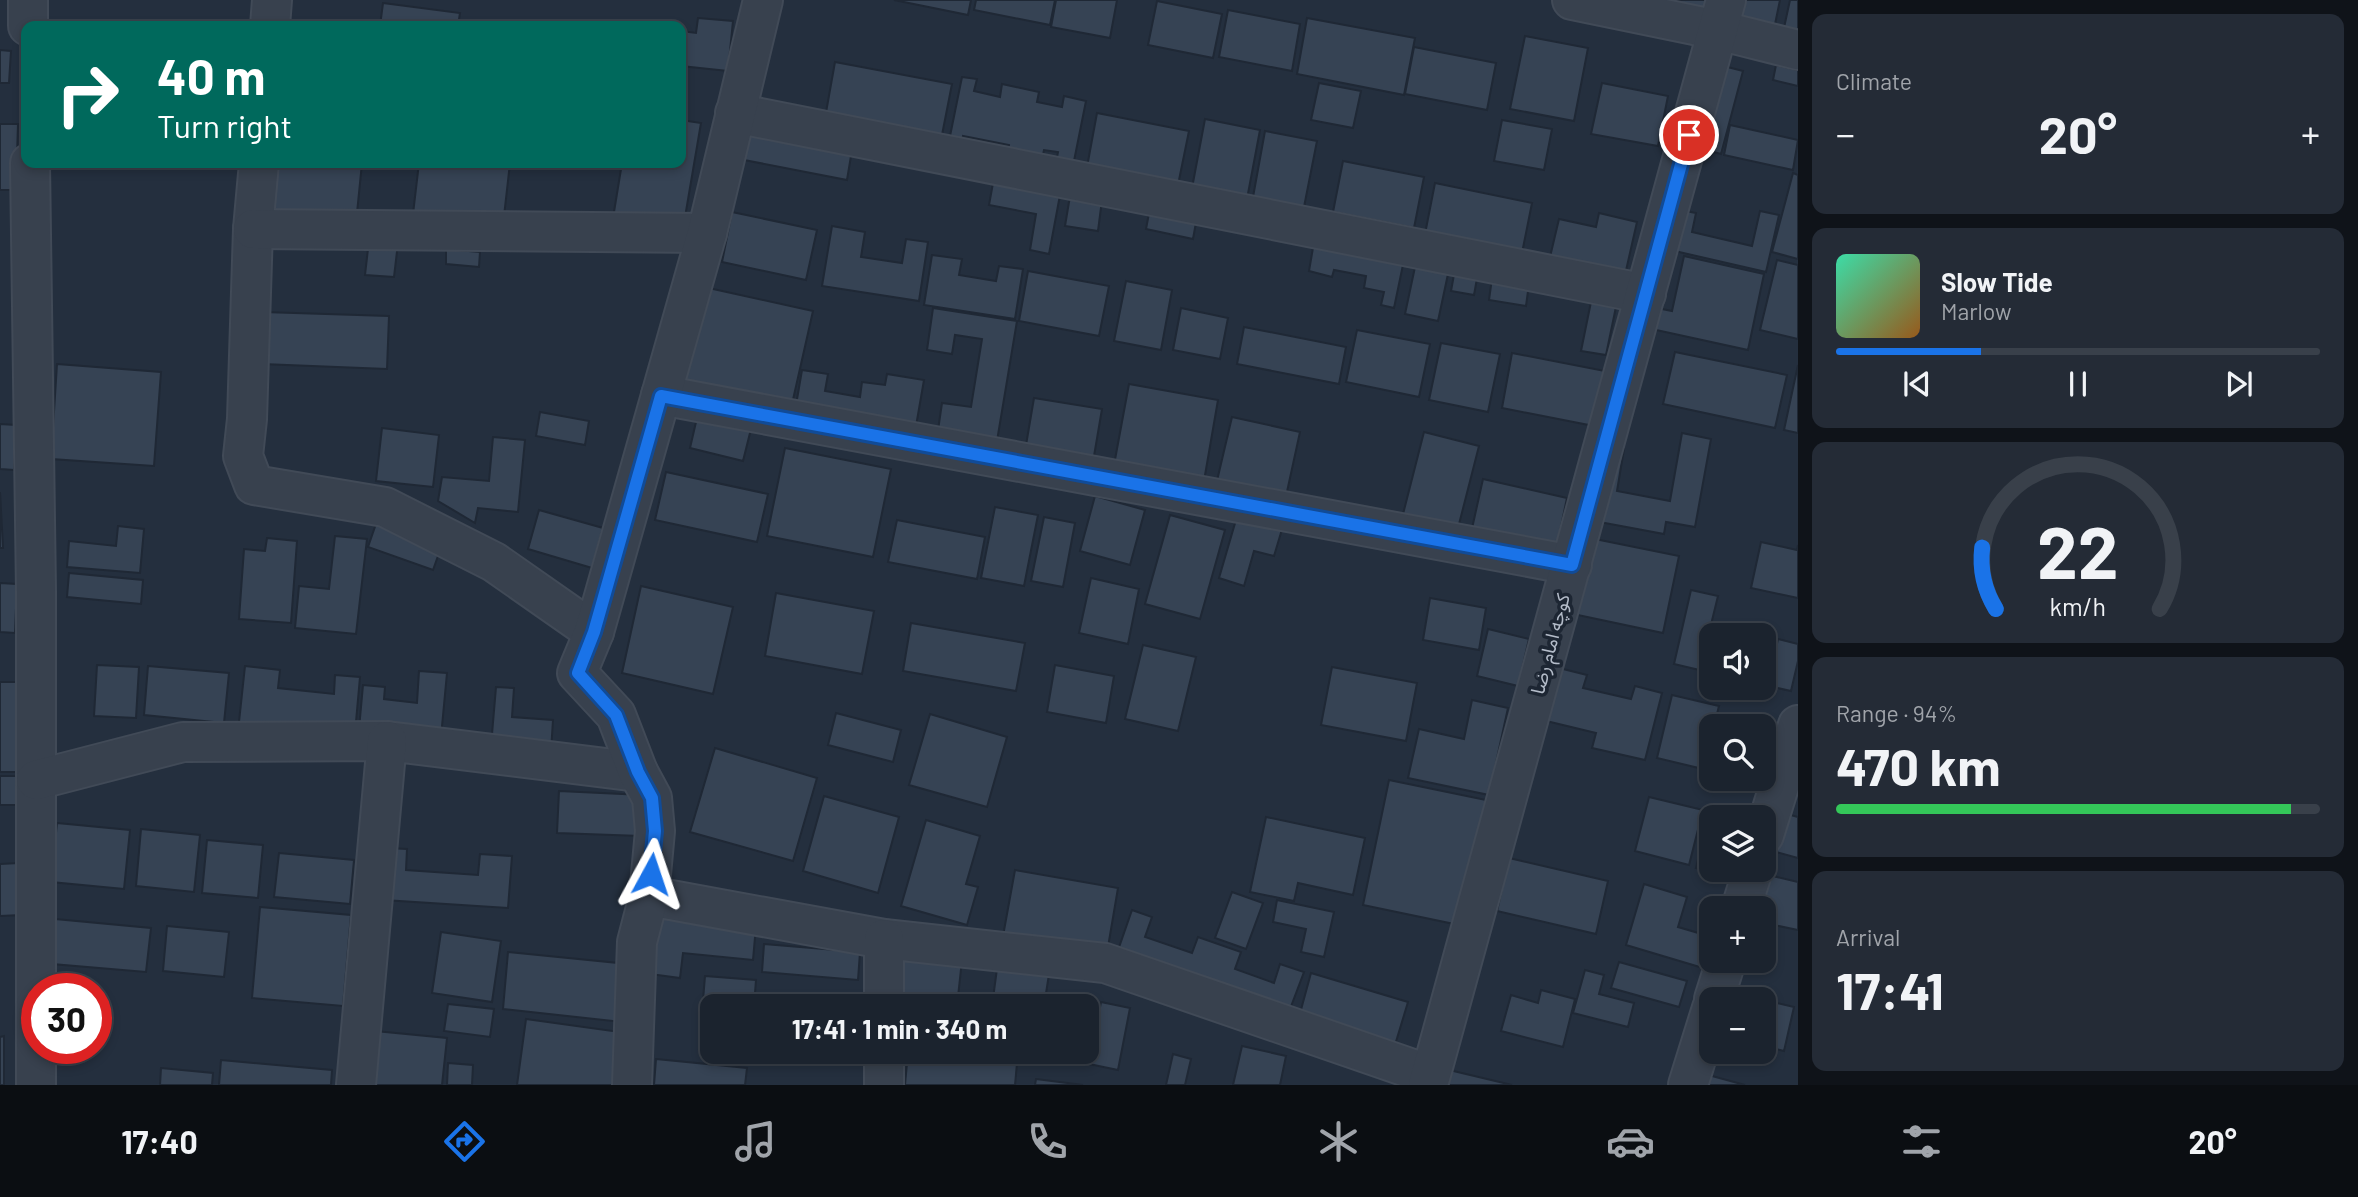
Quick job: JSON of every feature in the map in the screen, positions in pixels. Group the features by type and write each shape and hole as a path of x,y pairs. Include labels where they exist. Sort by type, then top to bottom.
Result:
{"street":[{"path":"28,0 28,21"},
{"path":"270,21 272,0"},
{"path":"632,1085 638,942 649,896 655,831 652,798 638,772 616,715 578,673 594,632 707,233 762,0"},
{"path":"1572,0 1722,15 1798,50"},
{"name":"کوچه امام رضا","path":"1429,1080 1722,15"},
{"path":"735,113 1646,294"},
{"path":"30,168 36,592 36,1085"},
{"path":"259,168 253,229 247,419 243,456 254,485 385,507 495,562 594,632"},
{"path":"253,229 707,233"},
{"path":"661,396 1572,565"},
{"path":"1773,805 1798,725"},
{"path":"36,780 183,741 387,741 638,772"},
{"path":"356,1085 387,741"},
{"path":"649,896 884,939 1105,963 1429,1080"},
{"path":"884,939 884,994"},
{"path":"1688,1085 1699,1050"},
{"path":"884,1064 884,1085"}],"building":[{"path":"894,0 971,0 968,15"},
{"path":"976,0 1055,0 1050,25 974,10"},
{"path":"1056,0 1117,0 1110,38 1051,27"},
{"path":"1672,0 1719,0 1712,26 1668,15"},
{"path":"1735,0 1780,0 1773,34 1730,24"},
{"path":"1790,0 1798,0 1798,41 1782,37"},
{"path":"1157,1 1222,14 1213,58 1148,45"},
{"path":"383,3 460,13 459,21 381,21"},
{"path":"1228,10 1300,24 1292,71 1219,57"},
{"path":"698,18 733,21 728,71 686,67 686,32 696,33"},
{"path":"1307,18 1415,38 1404,95 1297,74"},
{"path":"1525,36 1588,48 1574,121 1510,109"},
{"path":"1414,47 1496,63 1487,110 1405,94"},
{"path":"0,50 11,51 9,83 0,83"},
{"path":"835,62 952,84 941,140 825,118"},
{"path":"1716,64 1743,71 1721,154 1694,147"},
{"path":"1776,65 1798,70 1798,86 1773,80"},
{"path":"962,77 977,79 974,91 1000,97 1002,84 1039,92 1037,102 1062,107 1064,96 1086,101 1073,166 1056,162 1058,152 1044,150 1042,159 1008,153 1009,145 963,136 962,144 949,141"},
{"path":"1319,83 1361,91 1353,128 1311,120"},
{"path":"1602,83 1668,96 1658,146 1591,134"},
{"path":"1097,113 1189,131 1178,185 1087,167"},
{"path":"1205,119 1260,130 1247,199 1192,188"},
{"path":"1502,120 1552,129 1544,170 1494,161"},
{"path":"686,121 701,123 683,229 613,218 621,168 686,168"},
{"path":"0,124 18,124 16,190 0,190"},
{"path":"1730,125 1798,140 1793,170 1724,155"},
{"path":"744,130 852,150 847,180 739,159"},
{"path":"1265,131 1317,141 1304,207 1253,197"},
{"path":"1343,161 1424,177 1414,228 1333,212"},
{"path":"275,168 362,168 356,223 270,215"},
{"path":"418,168 509,168 503,225 413,214"},
{"path":"1793,173 1798,175 1798,259 1772,252"},
{"path":"993,183 1060,195 1049,254 1030,250 1036,214 989,205"},
{"path":"1435,183 1532,203 1522,253 1425,234"},
{"path":"1070,196 1102,200 1098,231 1065,226"},
{"path":"1150,208 1197,217 1193,239 1146,229"},
{"path":"1675,209 1696,213 1692,232 1752,246 1760,211 1779,215 1766,272 1666,249"},
{"path":"732,212 817,230 806,280 722,262"},
{"path":"1599,213 1637,222 1625,275 1550,257 1559,219 1596,227"},
{"path":"832,226 865,232 861,257 902,263 906,239 928,242 919,301 822,286"},
{"path":"369,240 398,243 394,277 365,275"},
{"path":"1314,242 1404,260 1394,308 1381,305 1384,292 1364,288 1366,276 1334,270 1332,277 1309,271"},
{"path":"446,249 480,252 479,267 446,264"},
{"path":"932,255 962,259 959,275 996,281 999,266 1023,269 1015,319 924,305"},
{"path":"1684,256 1764,274 1748,350 1647,328 1652,307 1672,311"},
{"path":"1777,260 1798,265 1798,339 1760,330"},
{"path":"1415,267 1448,274 1438,321 1405,314"},
{"path":"1455,269 1478,273 1474,295 1451,291"},
{"path":"1028,271 1109,286 1099,336 1019,321"},
{"path":"1492,278 1529,284 1526,306 1489,300"},
{"path":"1126,281 1172,290 1161,350 1114,341"},
{"path":"704,287 813,311 790,413 681,389"},
{"path":"1592,297 1617,302 1606,355 1581,351"},
{"path":"933,308 1017,321 996,447 937,437 942,403 971,407 982,339 955,335 952,354 927,350"},
{"path":"1181,308 1228,318 1220,359 1173,350"},
{"path":"263,312 389,316 387,369 262,364"},
{"path":"1244,327 1346,347 1339,384 1237,364"},
{"path":"1357,330 1430,344 1419,397 1346,382"},
{"path":"1441,343 1500,354 1488,412 1429,400"},
{"path":"1675,352 1787,375 1775,428 1663,404"},
{"path":"1512,353 1610,372 1599,427 1502,408"},
{"path":"57,364 161,372 154,466 51,459"},
{"path":"1798,365 1798,433 1784,430"},
{"path":"802,370 828,374 825,391 860,397 862,382 885,385 887,374 924,380 915,432 795,411"},
{"path":"1129,384 1218,400 1204,481 1114,465"},
{"path":"1034,398 1102,409 1093,462 1025,451"},
{"path":"699,409 753,421 743,461 690,448"},
{"path":"540,412 589,421 585,445 536,436"},
{"path":"1232,417 1300,432 1285,501 1216,485"},
{"path":"0,424 16,425 14,470 0,469"},
{"path":"382,428 439,435 433,487 376,481"},
{"path":"1424,432 1479,446 1457,532 1402,518"},
{"path":"1682,433 1711,439 1695,527 1666,522 1664,534 1594,521 1608,446 1624,449 1617,491 1670,501"},
{"path":"493,437 525,440 518,512 478,508 475,523 438,501 442,477 489,481"},
{"path":"785,448 891,469 873,557 767,536"},
{"path":"666,472 768,494 757,542 655,520"},
{"path":"1483,479 1567,498 1554,560 1469,542"},
{"path":"0,492 3,548 0,548"},
{"path":"1095,496 1145,510 1130,565 1080,551"},
{"path":"995,507 1038,515 1024,586 981,578"},
{"path":"539,510 603,528 592,568 528,549"},
{"path":"1238,513 1283,526 1274,556 1254,551 1244,586 1219,578"},
{"path":"1170,515 1225,530 1200,619 1145,604"},
{"path":"1044,517 1075,523 1063,587 1031,581"},
{"path":"378,518 443,542 433,570 368,547"},
{"path":"897,520 985,537 977,579 888,562"},
{"path":"118,526 144,529 140,573 67,567 69,541 116,546"},
{"path":"335,536 367,539 356,634 295,628 299,586 329,589"},
{"path":"267,538 297,541 291,623 239,619 244,549 265,551"},
{"path":"1590,538 1679,556 1663,633 1573,614"},
{"path":"1761,542 1797,550 1798,545 1798,598 1751,588"},
{"path":"69,573 143,580 141,604 67,597"},
{"path":"1091,578 1139,589 1128,644 1079,633"},
{"path":"0,583 17,584 15,633 0,632"},
{"path":"641,586 733,607 713,694 622,673"},
{"path":"1691,590 1718,596 1711,623 1699,623 1699,670 1674,664"},
{"path":"776,593 874,611 862,674 765,656"},
{"path":"1430,598 1486,608 1479,650 1423,640"},
{"path":"911,623 1025,643 1016,691 903,671"},
{"path":"1488,629 1529,639 1518,686 1477,676"},
{"path":"1778,639 1798,644 1798,661 1791,691 1776,688"},
{"path":"1143,645 1196,657 1178,731 1125,719"},
{"path":"97,665 139,667 136,718 94,716"},
{"path":"1055,665 1114,676 1106,723 1047,712"},
{"path":"148,666 229,673 224,723 144,715"},
{"path":"245,666 280,670 278,688 334,694 335,675 360,677 355,733 239,722"},
{"path":"1551,666 1587,675 1583,688 1631,699 1635,686 1662,693 1645,760 1592,748 1596,733 1538,719"},
{"path":"1332,667 1417,683 1406,741 1321,725"},
{"path":"419,671 447,673 441,737 359,729 363,685 385,687 384,699 417,703"},
{"path":"0,682 20,682 19,772 0,772"},
{"path":"496,687 514,688 512,717 553,720 551,751 491,746"},
{"path":"1672,695 1719,706 1717,714 1699,714 1699,768 1657,758"},
{"path":"1472,700 1508,708 1489,795 1408,778 1419,729 1464,739"},
{"path":"836,713 901,730 893,762 828,745"},
{"path":"930,714 1007,737 987,807 909,785"},
{"path":"715,748 817,778 793,861 690,832"},
{"path":"0,776 16,776 16,805 0,805"},
{"path":"1389,780 1486,800 1459,925 1363,905"},
{"path":"559,791 643,795 641,836 557,833"},
{"path":"824,796 899,817 878,893 803,871"},
{"path":"1649,797 1699,809 1699,826 1689,865 1635,851"},
{"path":"1787,814 1798,817 1798,858 1776,852"},
{"path":"1266,817 1365,838 1353,895 1298,883 1294,901 1250,892"},
{"path":"926,820 980,836 966,884 978,887 967,925 901,906"},
{"path":"57,823 130,830 124,889 51,882"},
{"path":"141,829 200,835 194,892 136,886"},
{"path":"207,840 263,845 258,898 202,893"},
{"path":"388,848 407,849 406,870 478,875 480,854 512,856 508,908 384,900"},
{"path":"279,853 354,860 350,904 274,897"},
{"path":"1509,858 1608,881 1596,934 1497,911"},
{"path":"19,863 22,915 0,916 0,864"},
{"path":"1015,870 1118,888 1107,953 1003,936"},
{"path":"1776,877 1798,882 1798,930 1776,925 1776,896 1764,896 1767,882 1776,882"},
{"path":"1644,884 1687,897 1678,927 1699,933 1699,967 1626,945"},
{"path":"1232,892 1263,903 1246,949 1215,938"},
{"path":"1277,900 1334,912 1324,957 1301,952 1306,929 1273,922"},
{"path":"260,907 351,915 343,1006 252,998"},
{"path":"1132,910 1152,917 1145,937 1192,953 1198,937 1241,952 1235,969 1274,983 1280,964 1304,972 1287,1017 1116,956"},
{"path":"655,917 756,926 753,960 683,953 680,978 650,974"},
{"path":"55,919 151,928 146,972 52,964"},
{"path":"167,926 229,932 224,977 163,971"},
{"path":"441,932 501,941 492,1002 432,993"},
{"path":"764,944 860,952 858,980 762,972"},
{"path":"508,952 628,964 622,1022 503,1009"},
{"path":"901,953 962,960 958,994 896,994"},
{"path":"998,961 1050,968 1046,994 994,994"},
{"path":"1619,962 1687,981 1679,1007 1611,988"},
{"path":"1585,970 1604,975 1599,994 1634,1003 1628,1027 1573,1013"},
{"path":"1311,973 1408,1002 1395,1045 1299,1017"},
{"path":"705,976 756,980 755,994 704,994"},
{"path":"1541,990 1575,999 1563,1047 1501,1031 1511,995 1538,1003"},
{"path":"1101,1002 1130,1008 1118,1070 1089,1064 1099,1064"},
{"path":"1776,1003 1794,1007 1784,1051 1776,1049"},
{"path":"448,1004 494,1009 490,1037 444,1031"},
{"path":"526,1019 620,1032 613,1085 517,1085"},
{"path":"375,1031 447,1038 442,1085 371,1085"},
{"path":"4,1036 4,1085 0,1085 0,1037"},
{"path":"1242,1046 1286,1056 1280,1085 1233,1085"},
{"path":"1173,1054 1191,1059 1185,1085 1166,1085"},
{"path":"656,1059 747,1068 745,1085 654,1085"},
{"path":"221,1060 332,1070 331,1085 219,1085"},
{"path":"448,1063 473,1065 472,1085 447,1085"},
{"path":"907,1064 1017,1064 1015,1085 905,1085"},
{"path":"161,1068 213,1073 212,1085 160,1085"},
{"path":"1445,1069 1512,1085 1442,1085"},
{"path":"1701,1073 1745,1085 1698,1085"},
{"path":"1036,1079 1083,1085 1035,1085"}],"route":[{"path":"651,874 655,831 652,798 638,772 616,715 578,673 594,632 661,396 1572,565 1689,135"}]}
